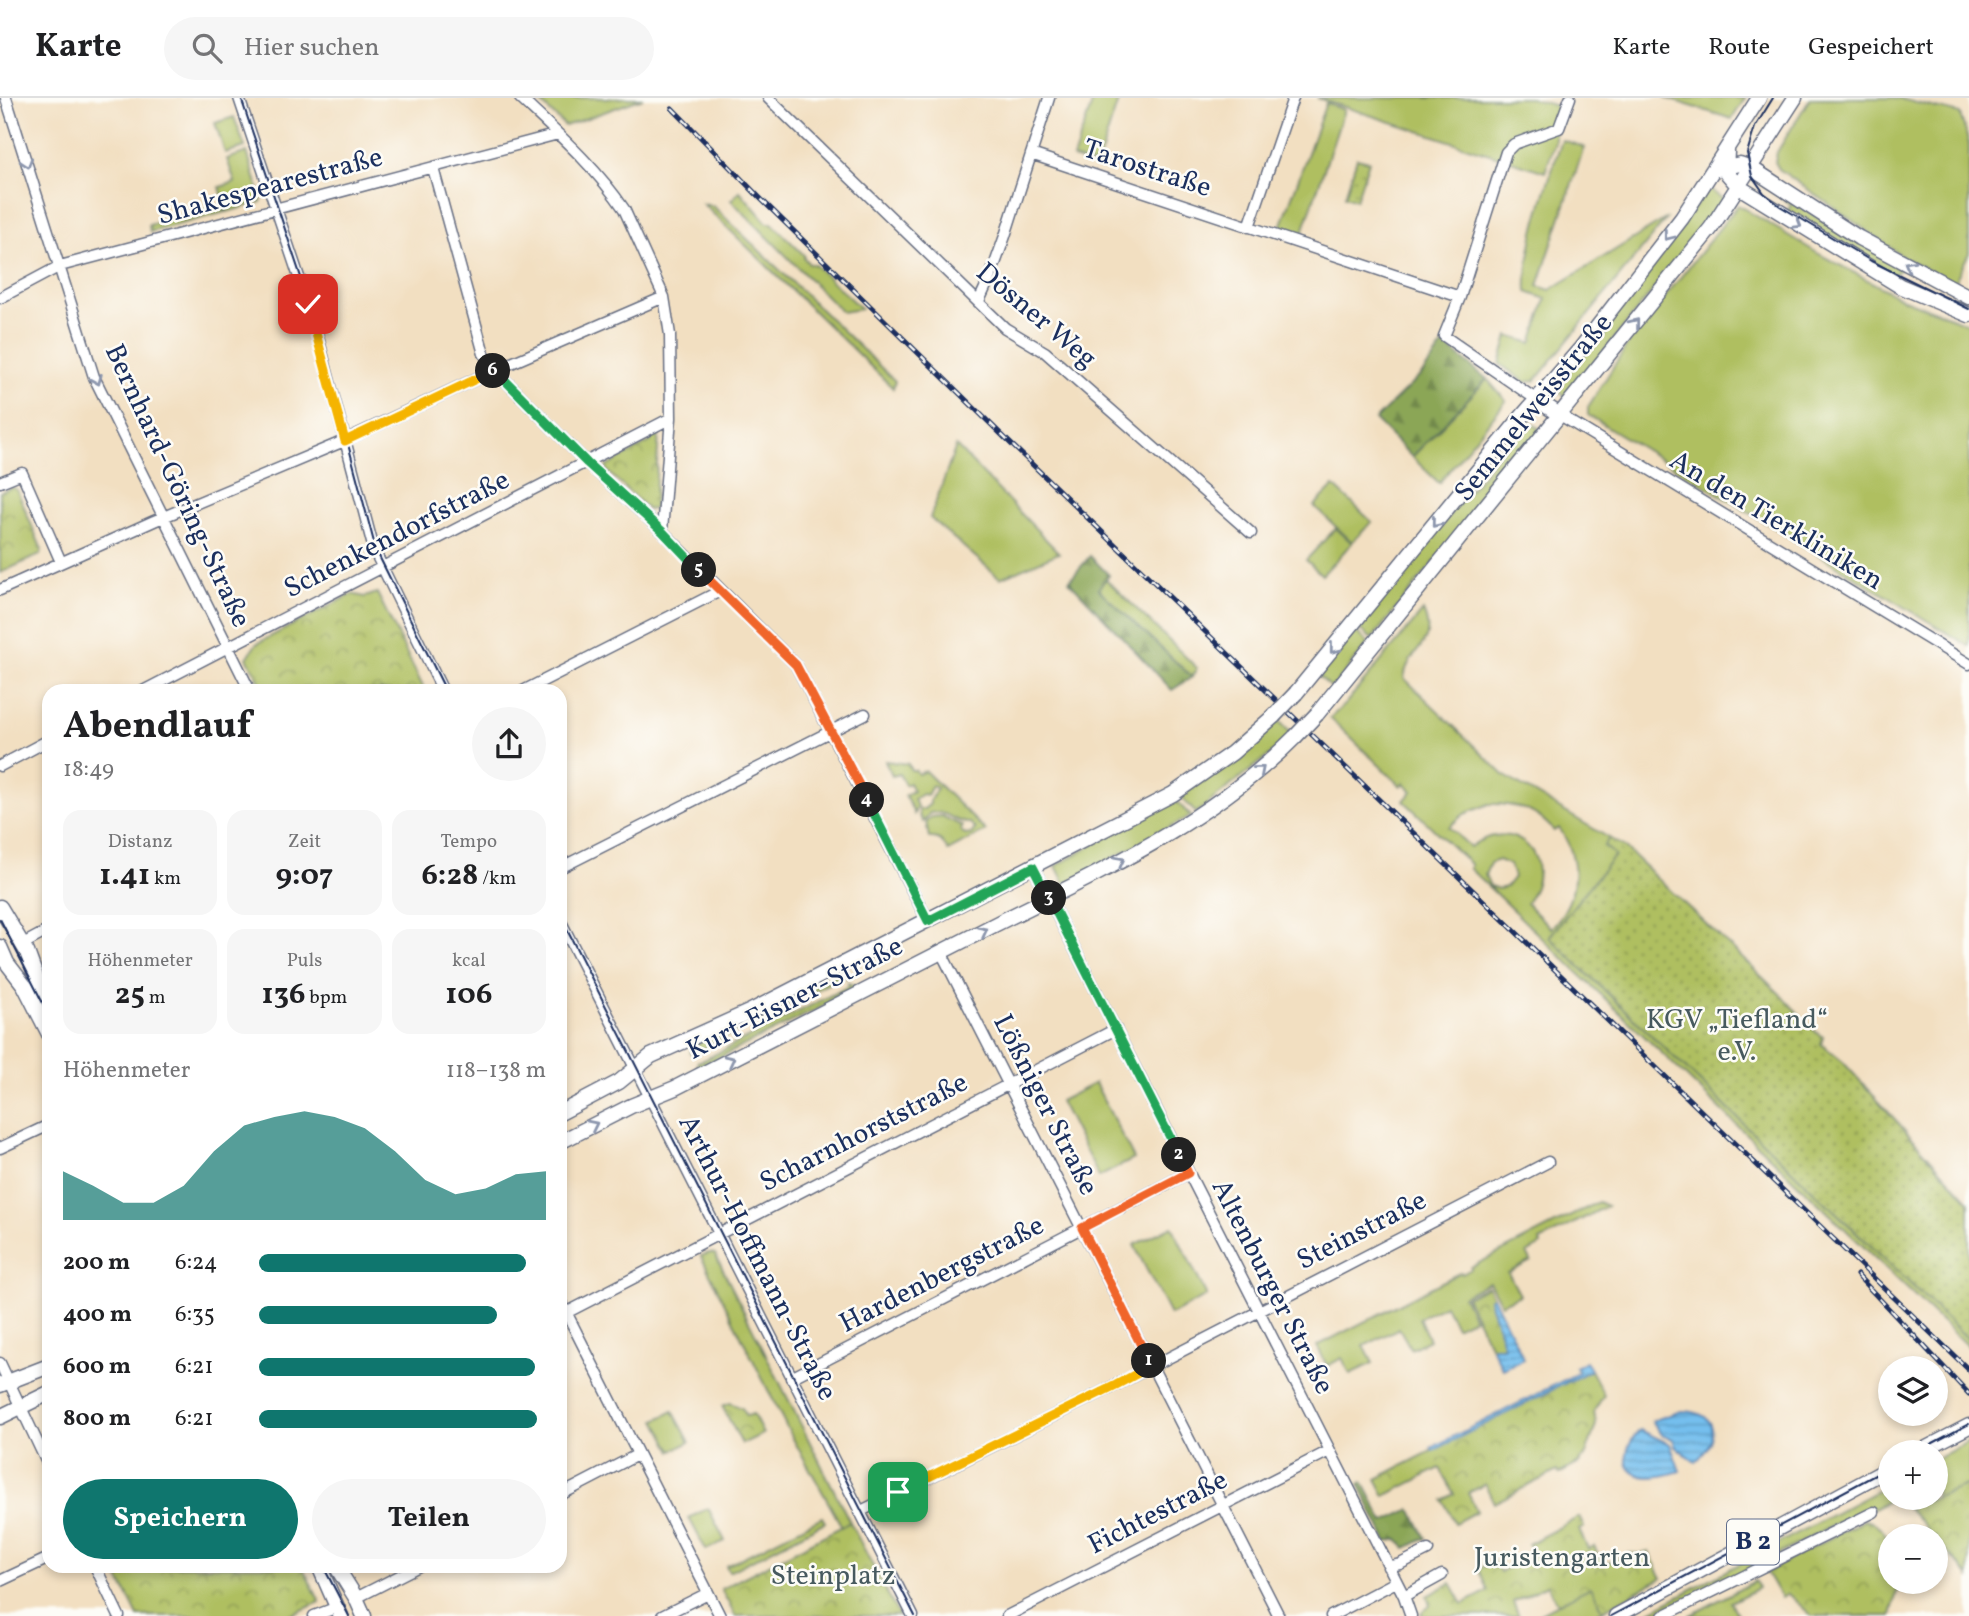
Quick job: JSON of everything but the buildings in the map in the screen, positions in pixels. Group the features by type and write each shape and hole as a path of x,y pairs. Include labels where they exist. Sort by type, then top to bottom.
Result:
{"main road":[{"path":"1719,168 1759,98"},
{"name":"Semmelweisstraße","path":"1295,737 1317,714 1711,228 1796,98"},
{"path":"1719,168 1740,164 1752,168 1840,227 1969,297"},
{"path":"1719,168 1739,187 1900,286 1969,315"},
{"name":"Semmelweisstraße","path":"1274,716 1296,693 1581,348 1719,168"},
{"path":"1537,400 1560,415"},
{"name":"Kurt-Eisner-Straße","path":"567,1109 619,1082 652,1056 749,1012 1033,867 1188,784 1232,754 1274,716"},
{"name":"Kurt-Eisner-Straße","path":"567,1139 675,1088 1049,898 1197,817 1242,785 1295,737"},
{"path":"0,907 23,944 42,987"},
{"path":"1,952 24,985 42,1020"},
{"path":"4,1384 42,1369"},
{"path":"0,1417 42,1397"},
{"path":"1942,1440 1969,1426"},
{"name":"B 2","path":"1616,1616 1878,1474"},
{"path":"322,1573 338,1612"},
{"path":"340,1573 364,1616"}],"street":[{"name":"Bernhard-Göring-Straße","path":"6,98 94,377 246,684"},
{"path":"239,98 314,321 372,543 381,568 439,684"},
{"path":"520,98 558,134 616,197 664,297 670,335 671,418 662,531"},
{"name":"Dösner Weg","path":"768,98 1005,328 1045,352 1251,533"},
{"path":"978,301 991,275 1049,98"},
{"path":"1249,227 1293,98"},
{"name":"Semmelweisstraße","path":"1537,400 1444,336 1460,297 1506,152 1514,144 1559,128 1570,98"},
{"name":"Shakespearestraße","path":"0,298 60,266 558,134"},
{"name":"Tarostraße","path":"1031,154 1460,297"},
{"path":"433,168 484,354 495,370 587,463 662,531 796,665 928,921"},
{"path":"0,590 345,441 495,370 664,297"},
{"name":"An den Tierkliniken","path":"1560,415 1969,664"},
{"name":"Schenkendorfstraße","path":"157,684 671,418"},
{"path":"0,482 22,473 61,562"},
{"path":"537,684 720,591"},
{"path":"567,864 865,714"},
{"path":"0,766 42,744"},
{"name":"Altenburger Straße","path":"1033,867 1404,1596 1411,1616"},
{"path":"23,944 42,934"},
{"name":"Arthur-Hoffmann-Straße","path":"567,934 913,1616"},
{"name":"Lößniger Straße","path":"942,952 1279,1616"},
{"name":"Scharnhorststraße","path":"567,1313 1116,1029"},
{"path":"0,1148 42,1128"},
{"name":"Steinstraße","path":"859,1512 1548,1162"},
{"name":"Hardenbergstraße","path":"791,1378 1188,1173"},
{"path":"567,1323 720,1616"},
{"path":"0,1363 4,1384 22,1407 42,1451"},
{"name":"Fichtestraße","path":"1007,1616 1329,1451"},
{"path":"567,1491 637,1455"},
{"path":"1663,1616 1874,1512"},
{"path":"1388,1567 1428,1549"},
{"path":"0,1581 42,1561"},
{"path":"98,1573 119,1616"},
{"path":"356,1598 405,1573"},
{"path":"1404,1596 1442,1575"},
{"path":"1331,1616 1396,1582"},
{"path":"662,1616 708,1593"},
{"path":"314,1616 338,1612"}],"green space":[{"path":"536,98 643,98 565,126"},
{"path":"1094,98 1119,98 1097,166 1073,158"},
{"path":"1317,98 1530,98 1560,107 1555,120 1555,142 1545,172"},
{"path":"1665,98 1745,98 1732,119"},
{"path":"1810,98 1897,98 1960,114 1969,143 1969,253 1954,283 1908,260 1779,169 1775,162 1777,152"},
{"path":"1326,103 1344,110 1301,238 1280,230"},
{"path":"234,117 245,147 225,153 215,123"},
{"path":"1562,140 1584,147 1538,286 1550,290 1667,218 1535,381 1525,382 1500,364 1508,336 1532,343 1546,299 1527,292 1527,275 1538,216"},
{"path":"247,152 262,200 227,212 220,187 235,182 227,159"},
{"path":"1357,158 1369,161 1356,200 1345,196"},
{"path":"1764,185 1896,263 1894,266 1901,269 1893,275 1786,213 1791,205"},
{"path":"1708,189 1725,200 1567,398 1556,389"},
{"path":"740,191 767,223 772,223 804,255 809,264 814,264 861,309 842,312 731,200"},
{"path":"703,204 713,206 895,381 893,388"},
{"path":"223,205 225,212 150,232 149,225"},
{"path":"1738,205 1819,254 1901,298 1969,324 1969,646 1588,415 1588,407 1629,342"},
{"path":"1444,344 1487,379 1412,457 1375,420 1423,373"},
{"path":"1487,379 1506,401 1439,483 1412,457"},
{"path":"1527,419 1541,430 1372,639 1358,628"},
{"path":"659,434 654,509 648,510 606,467"},
{"path":"956,446 1059,553 1000,578 930,518"},
{"path":"1334,486 1372,522 1352,542 1314,506"},
{"path":"12,487 17,490 42,550 40,555 0,573 0,492"},
{"path":"1336,528 1352,543 1322,575 1306,560"},
{"path":"1090,556 1109,575 1098,589 1192,677 1172,690 1069,581"},
{"path":"1105,578 1197,668 1192,677 1097,588"},
{"path":"377,593 422,684 261,684 247,658 256,644 352,594 365,597"},
{"path":"1423,611 1427,623 1425,640 1411,660 1404,678 1505,776 1609,838 1604,846 1616,854 1549,937 1969,1340 1969,1348 1469,868 1471,865 1404,801 1412,791 1404,783 1401,786 1330,718 1345,704","holes":["1489,804 1525,809 1554,831 1559,828 1566,840 1574,866 1572,892 1567,905 1551,928 1526,903 1535,887 1538,871 1535,857 1527,846 1516,838 1502,835 1486,838 1470,847 1449,827 1464,814","1498,860 1510,865 1514,877 1506,887 1498,889 1490,886 1485,875 1490,863"]},
{"path":"1355,631 1369,643 1332,688 1318,676"},
{"path":"1277,719 1292,734 1272,753 1196,813 1180,797"},
{"path":"885,761 908,764 911,770 918,774 925,771 986,831 948,851 941,841 929,838 926,822 931,817 942,816 962,826 961,831 965,835 971,834 975,829 970,823 937,813 930,813 923,822 919,809 930,804 937,788 932,786 927,795 922,794 914,799 917,807 914,814 905,795 913,791 909,783 905,785 899,774 892,776"},
{"path":"1174,799 1191,816 1065,884 1056,866"},
{"name":"KGV „Tiefland“ e.V.","path":"1609,838 1623,846 1823,1037 1821,1044 1843,1062 1969,1201 1969,1340 1549,937 1615,855 1604,846"},
{"path":"844,970 848,974 846,978 843,976 696,1052 695,1055 690,1053 693,1046"},
{"path":"848,983 854,985 856,990 697,1067 698,1061 849,986"},
{"path":"1095,1083 1134,1159 1099,1177 1060,1101"},
{"path":"1598,1202 1607,1206 1540,1241 1541,1245 1527,1253 1531,1261 1508,1273 1520,1295 1501,1304 1489,1282 1463,1296 1474,1318 1456,1327 1445,1305 1419,1318 1429,1340 1411,1349 1399,1328 1364,1346 1373,1363 1350,1374 1342,1358 1327,1366 1317,1346"},
{"path":"1172,1226 1207,1296 1170,1315 1134,1245"},
{"path":"715,1254 850,1522 842,1527 786,1426 701,1256"},
{"path":"1488,1286 1493,1297 1489,1300 1505,1347 1491,1347 1466,1297"},
{"path":"1591,1370 1604,1395 1594,1411 1596,1425 1581,1462 1494,1503 1485,1484 1468,1493 1477,1511 1455,1523 1443,1500 1454,1494 1440,1468 1385,1496 1376,1479"},
{"path":"730,1403 742,1408 747,1416 753,1414 763,1434 742,1444 722,1406"},
{"path":"673,1411 690,1442 672,1451 656,1420"},
{"path":"1969,1441 1969,1485 1948,1493 1948,1452"},
{"path":"1363,1482 1384,1522 1411,1509 1426,1538 1406,1548 1398,1539 1387,1542 1359,1484"},
{"path":"1969,1485 1969,1577 1948,1553 1948,1524 1922,1524 1910,1510 1948,1510 1948,1493"},
{"path":"1878,1490 1878,1506 1864,1509 1653,1616 1641,1616"},
{"path":"708,1508 725,1541 706,1550 689,1518"},
{"path":"822,1517 825,1522 729,1572 726,1566"},
{"name":"Juristengarten","path":"1579,1517 1584,1527 1579,1530 1588,1549 1594,1546 1604,1565 1628,1553 1649,1552 1662,1578 1603,1610 1591,1587 1557,1604 1547,1585 1513,1602 1519,1616 1423,1616 1421,1613 1430,1606 1427,1596 1451,1583 1463,1604 1488,1591 1478,1569 1493,1561 1500,1572 1533,1554 1528,1544"},
{"path":"1864,1520 1878,1526 1878,1594 1896,1594 1891,1616 1812,1616 1788,1594 1781,1598 1766,1572"},
{"name":"Steinplatz","path":"850,1522 899,1616 735,1616 721,1589"},
{"path":"116,1573 306,1573 320,1602 289,1616 138,1616"},
{"path":"1755,1581 1758,1588 1731,1602 1738,1616 1689,1616"},
{"path":"1591,1586 1603,1610 1592,1616 1535,1616"}],"water":[{"path":"1493,1297 1524,1359 1503,1369 1491,1347 1504,1347 1489,1299"},
{"path":"1586,1361 1591,1370 1433,1451 1431,1448 1578,1373 1575,1367"},
{"path":"1681,1411 1703,1416 1712,1428 1709,1445 1695,1462 1675,1446 1673,1439 1663,1436 1652,1421"},
{"path":"1640,1430 1670,1444 1680,1471 1647,1477 1631,1470 1627,1458 1628,1450"}],"tram line":[{"path":"241,98 315,319 376,550 443,684"},
{"path":"1773,98 1755,127 1747,153 1752,176 1764,193 1780,206 1871,261 1969,309"},
{"path":"0,919 42,1001"},
{"path":"567,930 915,1616"},
{"path":"1939,1440 1969,1424"},
{"path":"1611,1616 1878,1473"},
{"path":"327,1573 349,1616"}],"railway":[{"path":"672,108 1008,441 1969,1370"},
{"path":"1857,1275 1969,1394"}],"route":[{"path":"308,304 345,441 495,370 587,463 662,531 796,665 928,921 1033,867 1188,1173 1082,1228 1151,1366 898,1492"}]}
